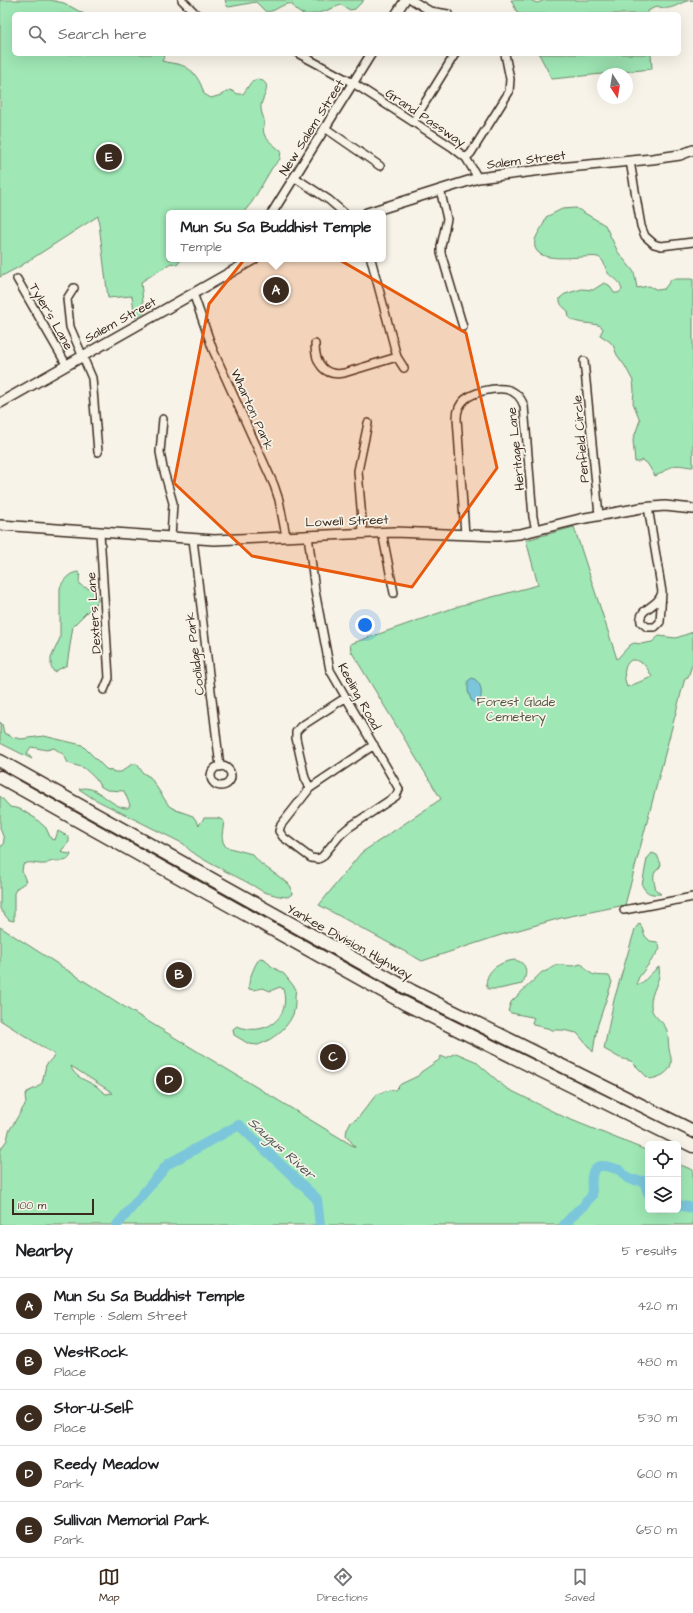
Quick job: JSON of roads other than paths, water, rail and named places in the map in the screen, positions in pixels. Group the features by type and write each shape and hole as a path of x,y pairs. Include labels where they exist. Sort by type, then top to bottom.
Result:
{"highway":[{"name":"Yankee Division Highway","path":"0,761 412,991 693,1131"},
{"path":"0,777 404,1003 693,1146"}],"main road":[{"name":"Salem Street","path":"375,210 478,178 672,156 693,150"},
{"name":"Salem Street","path":"1,400 193,293 244,262"},
{"name":"Lowell Street","path":"0,525 171,538 219,540 363,532 406,532 502,536 536,530 599,515 648,507 665,506 693,509"}],"street":[{"path":"182,0 194,12"},
{"path":"397,12 405,0"},
{"path":"412,0 430,11 436,12"},
{"name":"Grand Passway","path":"303,56 354,83 452,147 466,158 478,178"},
{"name":"New Salem Street","path":"274,210 370,56"},
{"path":"413,122 454,56"},
{"path":"466,158 471,153 509,92 510,79 505,56"},
{"path":"325,128 380,166"},
{"path":"630,161 641,226 645,236 654,244 661,246 693,242"},
{"path":"294,177 329,200 341,210"},
{"path":"440,189 448,217 441,246 441,255 463,327"},
{"path":"372,262 397,358 404,368"},
{"name":"Tyler's Lane","path":"17,279 66,364"},
{"path":"74,288 68,296 67,301 70,327 92,378 98,452"},
{"name":"Wharton Park","path":"193,293 214,354 276,490 286,536"},
{"path":"315,344 316,357 320,365 327,371 335,374 344,373 397,358"},
{"name":"Penfield Circle","path":"584,361 599,515"},
{"name":"Heritage Lane","path":"465,535 458,412 460,405 467,397 498,388 507,389 514,392 520,398 524,406 533,518 536,530"},
{"path":"163,419 160,452 173,503 171,538"},
{"path":"363,532 358,471 368,423"},
{"path":"648,507 662,592 660,622 655,627 647,627 641,622 641,614 658,602 662,592"},
{"path":"382,532 394,593"},
{"name":"Dexters Lane","path":"100,533 109,677 104,690"},
{"name":"Keeling Road","path":"308,535 315,592 329,669 399,786 399,792 395,797 348,828 340,835 323,856 317,860 309,858 288,842 279,831 281,823 310,788"},
{"name":"Coolidge Park","path":"193,539 220,767"},
{"path":"345,698 300,727 296,732 305,777 310,788 374,746"},
{"path":"624,910 693,897"}],"water":[{"path":"472,678 479,684 481,690 480,700 476,703 471,700 468,691 468,681"}],"waterway":[{"name":"Saugus River","path":"117,1225 168,1164 239,1125 317,1199 320,1225"},
{"name":"Saugus River","path":"564,1225 592,1196 592,1175 597,1168 603,1166 620,1170 628,1179 644,1181 645,1184"},
{"name":"Saugus River","path":"681,1206 693,1208"}],"place":[{"name":"Sullivan Memorial Park","path":"109,157"},
{"name":"Mun Su Sa Buddhist Temple","path":"276,290"},
{"name":"WestRock","path":"179,975"},
{"name":"Stor-U-Self","path":"333,1057"},
{"name":"Reedy Meadow","path":"169,1080"}],"park label":[{"name":"Forest Glade Cemetery","path":"516,708"}]}
